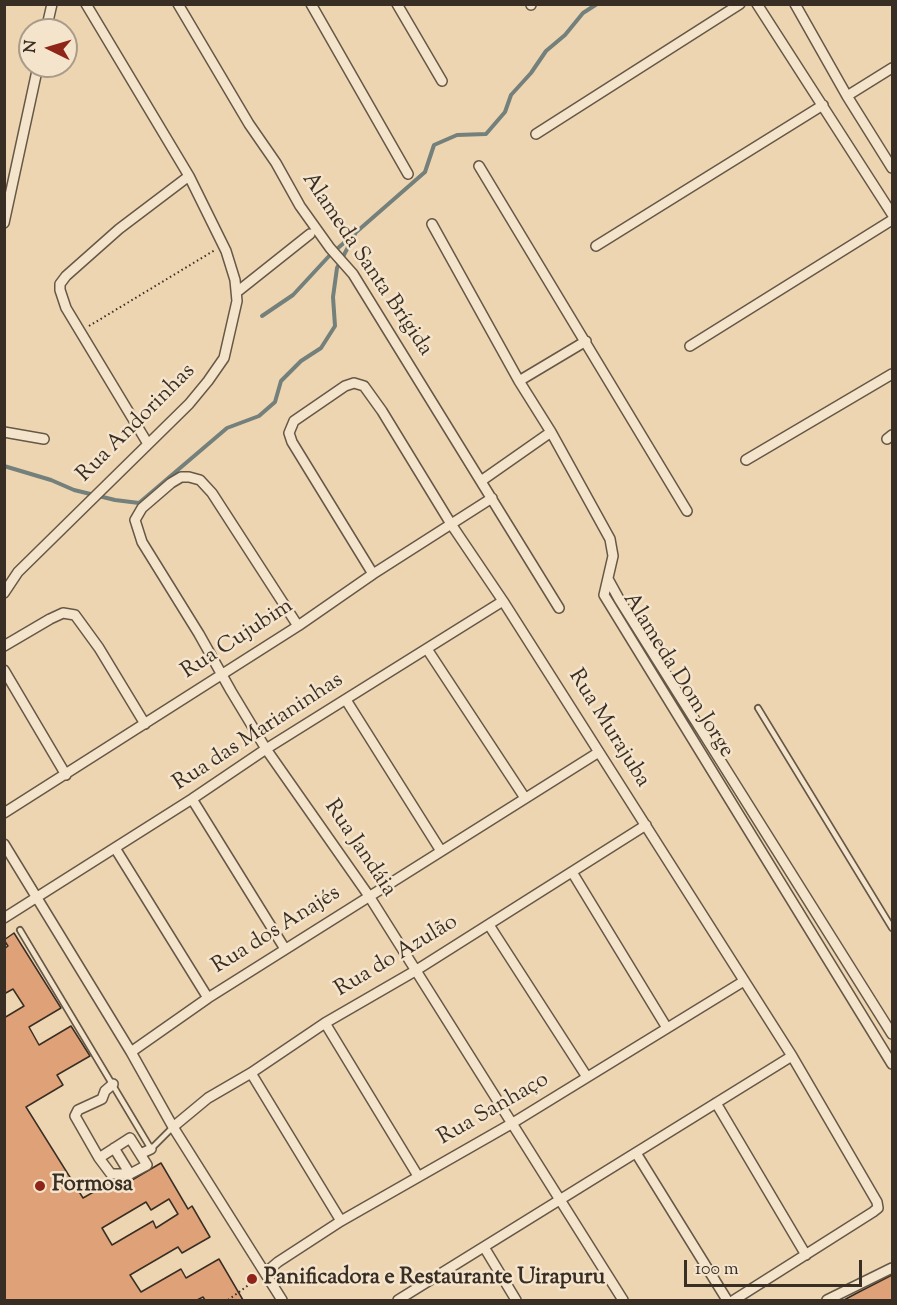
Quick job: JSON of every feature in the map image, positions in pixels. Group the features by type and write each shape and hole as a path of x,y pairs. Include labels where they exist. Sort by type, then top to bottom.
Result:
{"street":[{"name":"Rua Andorinhas","path":"4,593 18,572 189,404 220,365 231,333 237,292 223,245 189,176 86,4"},
{"name":"Alameda Santa Brígida","path":"178,4 300,206 330,248 353,274 559,608"},
{"path":"311,4 408,174"},
{"path":"398,4 442,81"},
{"path":"536,134 740,4"},
{"path":"757,4 892,214"},
{"path":"795,4 847,96 892,168"},
{"path":"847,96 892,68"},
{"path":"4,223 35,78"},
{"path":"596,246 823,105"},
{"path":"479,166 687,511"},
{"path":"148,444 79,332 66,308 60,284 119,229 189,176"},
{"path":"690,346 892,220"},
{"path":"432,224 610,539 613,556 608,579"},
{"path":"237,292 310,234"},
{"path":"519,381 586,341"},
{"path":"746,460 892,374"},
{"name":"Rua Murajuba","path":"373,574 289,437 294,421 350,384 359,383 364,386 382,411 451,524 646,825 792,1056 877,1202 878,1208 806,1255"},
{"path":"4,432 44,439"},
{"path":"481,481 551,432"},
{"name":"Rua Jandáia","path":"298,626 206,485 193,478 182,477 171,483 142,508 135,520 142,542 266,749 369,896 623,1300"},
{"name":"Rua Cujubim","path":"4,813 298,626 373,574 492,498"},
{"name":"Alameda Dom Jorge","path":"608,579 892,1034"},
{"name":"Alameda Dom Jorge","path":"608,579 604,595 892,1064"},
{"name":"Rua das Marianinhas","path":"4,918 192,799 266,749 503,601"},
{"path":"4,646 50,619 67,613 75,615 99,648 146,724"},
{"path":"427,649 525,798"},
{"path":"4,670 66,775"},
{"path":"346,700 441,851"},
{"name":"Rua dos Anajés","path":"131,1052 208,998 599,752"},
{"path":"192,799 285,949"},
{"name":"Rua do Azulão","path":"173,1127 208,1098 251,1073 325,1023 415,971 646,825"},
{"path":"4,844 131,1052 173,1127 282,1300"},
{"path":"115,848 208,998"},
{"path":"572,872 667,1028"},
{"path":"489,925 588,1077"},
{"name":"Rua Sanhaço","path":"265,1273 341,1221 512,1124 744,981"},
{"path":"325,1023 418,1176"},
{"path":"402,1300 792,1056"},
{"path":"251,1073 341,1221"},
{"path":"99,1158 130,1138 147,1165 130,1174 111,1174 99,1158 75,1116 78,1110 102,1099 105,1090 113,1083"},
{"path":"716,1103 806,1255 734,1300"},
{"path":"114,1148 130,1174"},
{"path":"140,1154 151,1149"},
{"path":"636,1153 727,1300"},
{"path":"484,1247 516,1300"},
{"path":"827,1300 892,1268"}],"lane":[{"path":"758,708 892,928"},
{"path":"20,930 151,1149 173,1127"}],"path":[{"path":"79,332 223,245"},
{"path":"228,1300 265,1273"}],"building":[{"path":"14,933 61,1008 29,1027 39,1045 71,1026 90,1056 57,1075 63,1085 26,1107 83,1198 113,1181 126,1181 127,1183 161,1163 188,1209 192,1206 210,1237 182,1253 178,1247 130,1275 141,1292 181,1269 186,1278 219,1259 243,1300 205,1300 203,1297 197,1300 4,1300 4,1018 24,1006 13,989 4,994 4,949 8,946 4,940","holes":["169,1199 178,1214 156,1228 153,1221 112,1245 102,1228 146,1202 151,1210"]},
{"path":"892,1275 892,1300 844,1300 857,1293"}],"waterway":[{"path":"262,316 293,295 330,255 425,172 434,145 457,135 486,134 505,112 511,95 531,73 546,51 565,35 583,13 597,4"},
{"path":"4,466 51,480 74,490 139,503 227,428 259,416 275,402 281,381 301,361 321,348 335,326 333,297 337,268 356,232"}],"place":[{"name":"Formosa","path":"40,1186"},
{"name":"Panificadora e Restaurante Uirapuru","path":"252,1279"}]}
